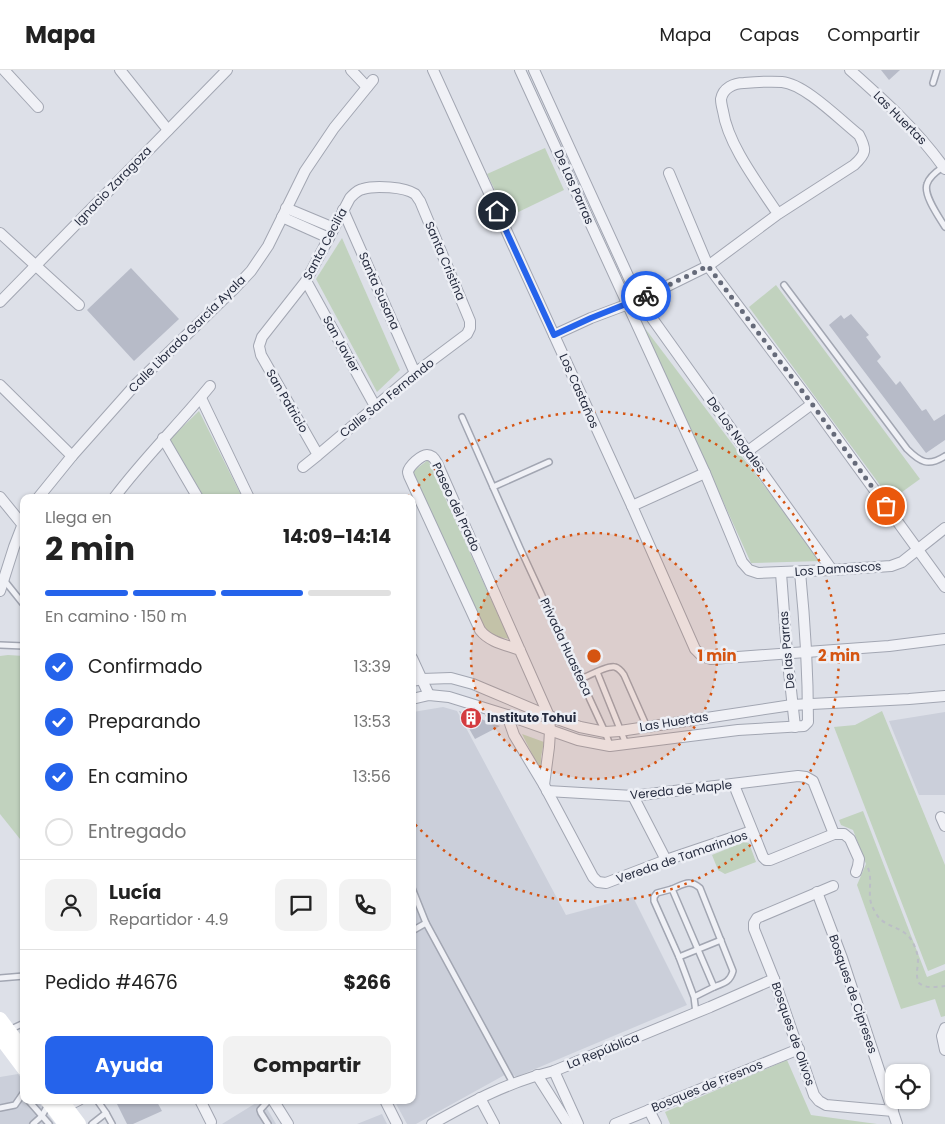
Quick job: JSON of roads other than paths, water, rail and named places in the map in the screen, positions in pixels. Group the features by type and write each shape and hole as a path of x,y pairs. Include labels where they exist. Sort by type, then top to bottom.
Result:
{"main road":[{"path":"3,1029 20,1047"},
{"path":"3,1029 20,1061"},
{"path":"57,1112 79,1124"}],"street":[{"path":"4,70 38,107"},
{"path":"120,70 168,130"},
{"name":"Ignacio Zaragoza","path":"0,302 227,70"},
{"name":"Calle Librado García Ayala","path":"41,494 136,384 251,272 268,246 306,171 334,128 370,84 351,70"},
{"name":"Los Castaños","path":"433,70 632,506 695,649 702,656 711,659 787,652"},
{"name":"De Las Parras","path":"520,70 627,304"},
{"name":"De Las Parras","path":"534,70 639,300"},
{"name":"Las Huertas","path":"850,70 906,122 932,151 944,168"},
{"path":"554,335 591,318 639,300 708,266 778,214 861,159 865,151 864,144 859,135 808,93 796,86 782,82 732,85 725,90 721,99 724,118 736,148 778,214"},
{"path":"669,173 708,266 812,404 945,587"},
{"name":"Santa Cecilia","path":"259,346 262,337 306,281 343,210 356,192 364,188 381,187 399,189 416,195"},
{"name":"Santa Cristina","path":"416,195 470,321 470,328"},
{"name":"Santa Susana","path":"343,210 415,373"},
{"path":"284,213 332,233"},
{"path":"0,233 79,305"},
{"name":"San Javier","path":"306,281 375,406"},
{"name":"De Los Nogales","path":"639,300 832,570"},
{"path":"627,304 705,473 632,506"},
{"name":"Calle San Fernando","path":"303,467 415,373 467,334 470,328"},
{"name":"San Patricio","path":"259,346 260,355 318,455"},
{"path":"0,385 72,456"},
{"path":"117,494 163,438 210,386"},
{"path":"201,398 247,494"},
{"path":"748,451 812,404"},
{"path":"163,438 196,494"},
{"name":"Paseo del Prado","path":"520,650 489,639 480,630 409,476 410,468 426,455 430,455 437,463 520,650 549,716 550,731 546,788"},
{"name":"Los Damascos","path":"705,473 742,562 749,570 758,574 891,566 902,562 945,528"},
{"path":"0,497 20,519"},
{"path":"0,591 20,531"},
{"name":"De las Parras","path":"800,572 804,613 808,722"},
{"name":"De las Parras","path":"781,573 795,727"},
{"path":"787,652 889,646 945,639"},
{"name":"Las Huertas","path":"417,680 451,678 473,684 549,716 580,727 605,732 792,704 945,696"},
{"path":"417,680 429,695"},
{"name":"Las Huertas","path":"416,698 429,695 449,697 578,740 610,746 738,730 804,726 808,722"},
{"path":"507,715 514,735 546,788"},
{"name":"Vereda de Maple","path":"546,788 633,796 806,776 813,782 834,834"},
{"path":"734,785 752,831"},
{"name":"Vereda de Tamarindos","path":"546,788 593,877 598,882 606,883 666,860 752,831 762,857 766,860 834,834"},
{"path":"633,796 666,860"},
{"path":"834,834 844,834 850,839 859,859 856,872"},
{"path":"817,892 833,886"},
{"name":"Bosques de Olivos","path":"817,892 757,918 754,923 754,929 774,979 814,1095 826,1105 893,1111"},
{"name":"Bosques de Cipreses","path":"817,892 842,958 898,1124"},
{"name":"La República","path":"432,1124 480,1098 513,1083 554,1071 696,1014 774,979"},
{"path":"944,1029 942,1036 945,1050"},
{"name":"Bosques de Fresnos","path":"615,1124 799,1049"},
{"path":"554,1071 578,1124"},
{"path":"537,1075 568,1124"},
{"path":"480,1098 494,1124"},
{"path":"57,1112 72,1104"},
{"path":"202,1104 211,1122"},
{"path":"274,1104 288,1124"},
{"path":"387,1104 397,1124"},
{"path":"649,1110 656,1124"}],"lane":[{"path":"933,83 937,70"},
{"path":"944,168 931,177 926,185 926,194 945,227"},
{"path":"784,285 907,448 918,459 928,463 937,461 945,456"},
{"name":"Privada Huasteca","path":"462,417 610,746"},
{"path":"493,487 549,462"},
{"path":"4,580 20,600"},
{"path":"0,645 20,646"},
{"path":"581,679 609,667 616,667 624,675 647,727"},
{"path":"597,672 626,745"},
{"path":"694,996 726,982 732,978 734,971 700,888 689,882 657,893 654,897 654,902 694,996 696,1014"},
{"path":"672,888 714,987"},
{"path":"416,898 426,923 513,1083"},
{"path":"416,929 426,923"},
{"path":"679,957 721,940"},
{"path":"0,978 20,976"},
{"path":"3,1029 20,1024"},
{"path":"0,1108 15,1105 20,1098"},
{"path":"32,1104 42,1116"},
{"path":"100,1104 112,1124"},
{"path":"267,1104 260,1110 268,1124"},
{"path":"42,1116 57,1112"},
{"path":"33,1124 42,1116 57,1112"},
{"path":"92,1124 106,1112"}],"place":[{"name":"Instituto Tohui","path":"471,718"}]}
